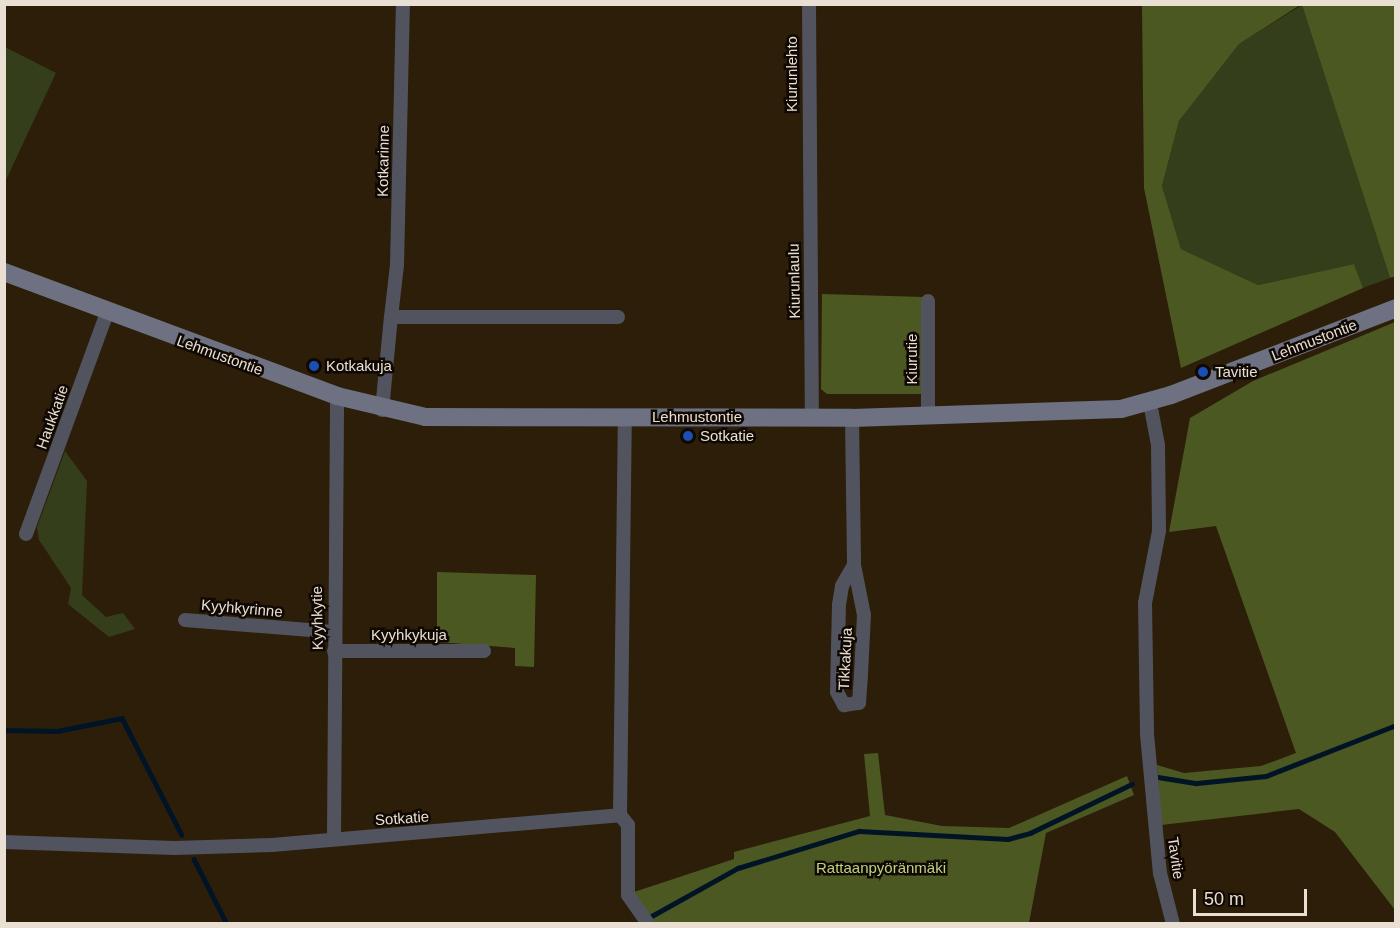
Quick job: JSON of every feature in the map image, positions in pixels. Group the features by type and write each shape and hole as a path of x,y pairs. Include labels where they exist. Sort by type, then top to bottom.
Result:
{"main road":[{"name":"Lehmustontie","path":"4,272 337,396 382,410 425,417 852,418 1121,409 1150,403 1395,308"}],"street":[{"name":"Kotkarinne","path":"391,318 398,265 403,4"},
{"name":"Kiurunlehto","path":"808,145 809,4"},
{"name":"Kiurunlaulu","path":"808,145 812,417"},
{"name":"Kiurutie","path":"928,301 928,417"},
{"name":"Haukkatie","path":"26,534 108,310"},
{"path":"382,410 391,318 618,317"},
{"name":"Kyyhkytie","path":"334,839 333,632 337,396"},
{"name":"Tavitie","path":"1150,403 1158,445 1159,531 1145,603 1147,734 1160,873 1173,924"},
{"path":"625,417 620,815 628,825 628,895 648,924"},
{"name":"Tikkakuja","path":"852,418 854,565 864,615 859,703 844,705 837,692 839,604 842,586 854,565"},
{"name":"Kyyhkyrinne","path":"185,620 333,632"},
{"name":"Kyyhkykuja","path":"334,651 484,651"},
{"name":"Sotkatie","path":"4,842 174,848 334,839 620,815"}],"green space":[{"path":"1142,5 1300,5 1239,44 1179,121 1162,186 1181,249 1258,285 1354,264 1363,288 1181,368 1144,188"},
{"path":"1302,5 1390,278 1363,288 1354,264 1258,285 1181,249 1162,186 1179,121 1239,44"},
{"path":"1302,5 1395,5 1396,276 1390,278"},
{"path":"5,47 56,73 5,182"},
{"path":"822,294 924,297 923,394 827,394 821,389"},
{"path":"1395,322 1395,910 1335,832 1299,809 1161,825 1157,765 1184,773 1261,766 1296,753 1216,526 1169,532 1190,418 1253,381"},
{"path":"65,451 87,481 82,595 106,617 123,613 135,629 109,637 68,604 71,588 39,540 37,527"},
{"path":"437,572 536,575 534,667 515,666 515,648 437,642"},
{"name":"Rattaanpyöränmäki","path":"878,753 885,815 942,826 1009,828 1127,776 1134,795 1046,833 1029,923 653,923 634,892 734,859 734,852 870,816 864,754"}],"waterway":[{"path":"4,730 57,731 122,718 182,835"},
{"path":"1158,777 1197,783 1266,776 1396,725"},
{"path":"648,918 738,868 859,831 1008,839 1030,833 1132,784"},
{"path":"194,859 227,924"}],"place":[{"name":"Kotkakuja","path":"314,366"},
{"name":"Tavitie","path":"1203,372"},
{"name":"Sotkatie","path":"688,436"}]}
